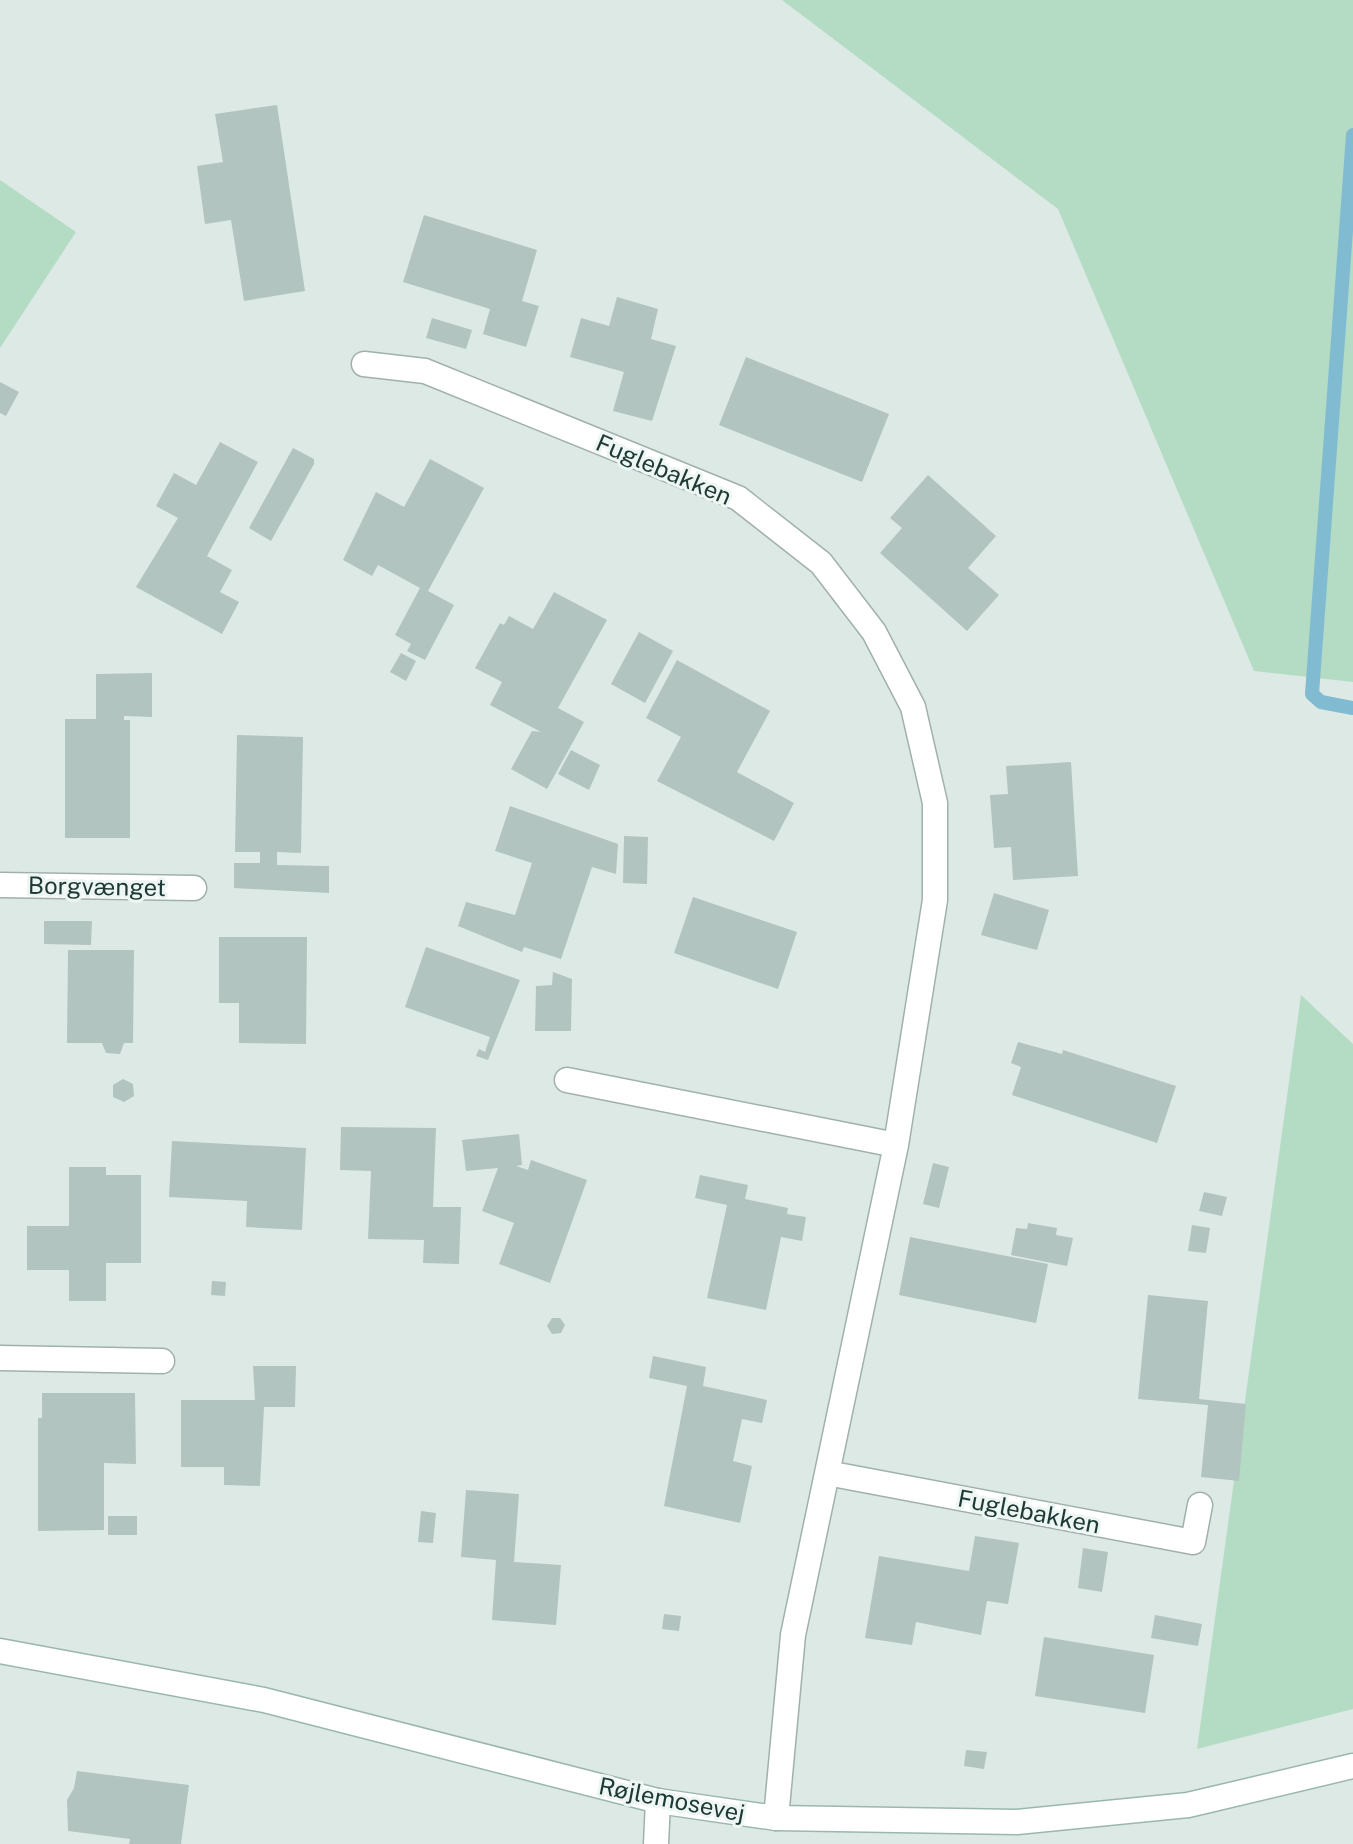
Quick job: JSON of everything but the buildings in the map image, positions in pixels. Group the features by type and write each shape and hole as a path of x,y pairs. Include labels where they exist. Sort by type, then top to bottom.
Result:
{"street":[{"name":"Fuglebakken","path":"364,364 425,371 738,498 821,563 874,632 913,707 935,803 935,900 896,1145 793,1635 776,1818"},
{"name":"Borgvænget","path":"0,885 194,888"},
{"path":"567,1080 896,1145"},
{"path":"0,1358 162,1361"},
{"name":"Fuglebakken","path":"827,1473 1193,1542 1200,1505"},
{"name":"Røjlemosevej","path":"0,1651 264,1700 658,1801 776,1818 1017,1822 1188,1805 1353,1766"},
{"path":"656,1844 658,1801"}],"green space":[{"path":"782,0 1353,0 1353,682 1254,671 1058,209"},
{"path":"0,180 76,232 0,348"},
{"path":"1301,995 1353,1044 1353,1709 1197,1749"}],"waterway":[{"path":"1353,135 1312,694 1321,702 1353,708"}]}
